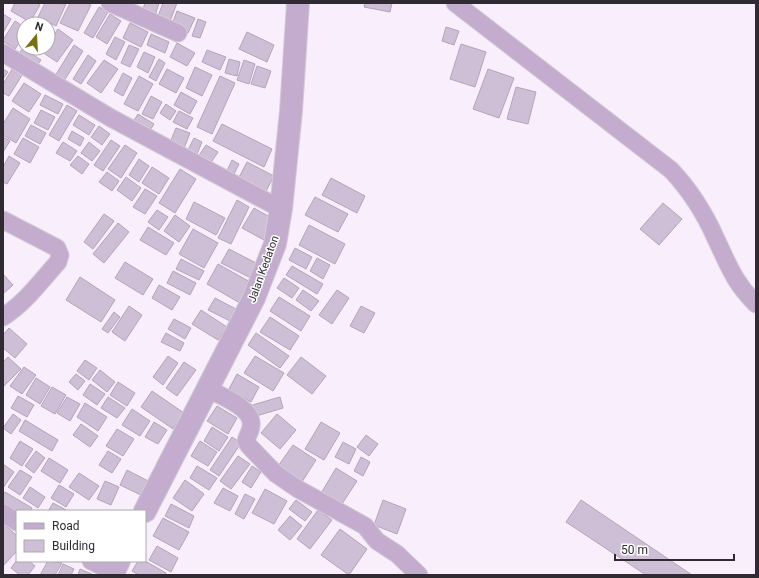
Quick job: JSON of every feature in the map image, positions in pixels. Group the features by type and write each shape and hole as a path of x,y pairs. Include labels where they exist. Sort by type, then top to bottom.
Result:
{"street":[{"path":"110,3 178,33"},
{"name":"Jalan Kedaton","path":"146,510 254,298 274,244 281,209 298,3"},
{"path":"455,3 671,170 687,188 716,238 730,270 742,290 756,304"},
{"path":"3,53 111,118 281,209"},
{"path":"3,220 57,248 60,255 58,262 29,294 15,309 3,317"},
{"path":"207,389 233,402 246,412 251,422 251,428 246,441 276,474 298,489 365,526 377,541 397,554 419,575"},
{"path":"3,513 16,521"},
{"path":"94,562 115,569"}],"building":[{"path":"15,3 36,3 40,5 34,16 20,16 11,11"},
{"path":"45,3 66,4 56,26 56,16 38,16"},
{"path":"70,3 87,3 91,5 78,31 60,23"},
{"path":"145,3 159,3 154,19 141,15"},
{"path":"163,3 177,3 169,24 157,19"},
{"path":"365,3 392,3 390,12 364,7"},
{"path":"99,7 108,12 93,38 84,33"},
{"path":"177,11 195,18 188,33 171,27"},
{"path":"3,14 11,19 3,33"},
{"path":"110,14 121,21 107,44 96,37"},
{"path":"198,19 206,22 200,38 192,36"},
{"path":"15,21 16,22 15,49 3,40"},
{"path":"130,23 148,32 141,47 123,38"},
{"path":"446,27 459,31 454,45 442,41"},
{"path":"58,29 73,40 57,62 48,56 56,56 56,32"},
{"path":"247,32 274,45 267,62 239,49"},
{"path":"151,34 169,42 165,53 147,45"},
{"path":"115,37 125,42 116,60 106,54"},
{"path":"177,43 195,53 187,66 170,57"},
{"path":"461,44 486,52 475,87 450,79"},
{"path":"74,45 83,51 60,87 52,81"},
{"path":"129,45 139,49 130,67 121,63"},
{"path":"207,50 226,57 220,70 202,62"},
{"path":"144,52 155,57 148,73 137,67"},
{"path":"88,55 96,61 81,84 73,79"},
{"path":"17,56 35,56 41,60 34,70 16,58"},
{"path":"159,59 165,63 156,81 149,77"},
{"path":"229,59 240,62 237,76 225,73"},
{"path":"104,60 118,69 101,93 87,83"},
{"path":"244,60 255,64 249,84 237,80"},
{"path":"14,66 24,72 9,96 3,93 3,84"},
{"path":"257,66 271,71 265,88 251,84"},
{"path":"195,67 212,75 202,96 186,88"},
{"path":"3,69 8,72 3,79"},
{"path":"167,69 184,78 176,93 159,84"},
{"path":"488,69 514,78 499,118 473,109"},
{"path":"123,73 132,78 123,96 114,91"},
{"path":"139,76 153,84 138,111 124,104"},
{"path":"220,76 235,83 212,134 197,127"},
{"path":"24,83 41,94 29,112 12,101"},
{"path":"516,87 536,92 528,124 507,119"},
{"path":"181,92 197,101 190,114 174,105"},
{"path":"45,95 63,104 58,114 40,105"},
{"path":"151,96 162,102 153,119 142,114"},
{"path":"166,104 176,111 170,120 160,113"},
{"path":"67,105 77,111 59,141 49,135"},
{"path":"13,108 30,119 16,143 3,135 3,124"},
{"path":"41,110 55,117 48,130 34,123"},
{"path":"179,111 193,118 187,129 173,122"},
{"path":"138,114 154,124 147,135 131,125"},
{"path":"79,115 95,125 89,135 73,125"},
{"path":"222,124 272,149 264,167 213,141"},
{"path":"31,125 46,133 40,144 25,136"},
{"path":"99,126 110,134 102,145 91,137"},
{"path":"176,128 190,133 183,151 169,145"},
{"path":"72,131 84,138 80,146 68,139"},
{"path":"3,137 10,141 3,152"},
{"path":"23,138 39,147 30,163 14,154"},
{"path":"194,138 202,142 195,159 186,154"},
{"path":"111,140 120,146 103,171 94,165"},
{"path":"63,142 77,151 70,161 56,153"},
{"path":"89,142 100,151 92,161 81,153"},
{"path":"125,145 137,153 121,178 108,169"},
{"path":"206,145 218,152 208,167 196,160"},
{"path":"9,156 20,163 7,184 3,182 3,167"},
{"path":"78,156 89,164 82,174 70,165"},
{"path":"139,159 149,166 139,182 129,175"},
{"path":"232,160 239,164 232,178 225,175"},
{"path":"247,162 274,176 264,195 237,181"},
{"path":"152,167 169,178 159,194 142,183"},
{"path":"180,169 196,179 175,213 159,203"},
{"path":"107,172 119,181 112,191 99,182"},
{"path":"126,177 141,188 132,201 117,190"},
{"path":"331,178 365,196 357,213 322,195"},
{"path":"145,189 157,196 145,214 133,207"},
{"path":"315,197 348,214 338,232 305,215"},
{"path":"237,200 249,207 231,244 218,238"},
{"path":"194,202 225,218 216,235 186,219"},
{"path":"663,203 682,219 659,245 640,229"},
{"path":"254,208 275,220 264,240 242,228"},
{"path":"157,210 168,217 159,230 148,222"},
{"path":"104,214 114,221 93,249 84,242"},
{"path":"175,215 190,226 179,242 164,231"},
{"path":"118,223 129,232 104,263 93,254"},
{"path":"309,225 345,244 335,264 299,245"},
{"path":"148,227 174,243 166,255 140,240"},
{"path":"193,229 218,243 204,268 179,254"},
{"path":"295,248 312,257 306,269 289,260"},
{"path":"229,249 260,265 253,279 221,263"},
{"path":"317,258 330,265 323,279 310,271"},
{"path":"181,259 204,271 199,280 176,269"},
{"path":"125,262 153,279 143,295 115,278"},
{"path":"218,264 252,283 240,303 207,284"},
{"path":"292,266 323,284 317,294 286,275"},
{"path":"173,271 196,283 190,295 167,283"},
{"path":"3,274 13,285 3,294"},
{"path":"80,277 115,300 101,322 66,300"},
{"path":"284,278 299,288 292,298 277,288"},
{"path":"159,285 180,297 172,310 152,298"},
{"path":"303,290 319,301 311,311 296,300"},
{"path":"337,290 349,298 332,324 319,315"},
{"path":"279,297 310,316 301,331 270,311"},
{"path":"215,298 236,309 230,321 208,310"},
{"path":"129,306 142,315 125,341 112,332"},
{"path":"361,306 375,313 364,333 350,326"},
{"path":"201,310 227,327 218,340 192,324"},
{"path":"114,312 120,317 108,333 102,329"},
{"path":"270,317 299,336 290,350 260,332"},
{"path":"174,319 191,328 185,339 168,329"},
{"path":"9,328 27,344 15,358 3,348 3,335"},
{"path":"166,333 184,343 180,351 161,342"},
{"path":"256,333 289,356 280,368 248,345"},
{"path":"168,356 178,363 163,385 153,377"},
{"path":"255,356 284,373 273,391 244,373"},
{"path":"8,357 21,369 3,387 3,362"},
{"path":"301,357 326,376 312,394 287,375"},
{"path":"85,360 97,368 89,380 77,371"},
{"path":"184,362 196,370 177,396 166,388"},
{"path":"24,367 36,375 22,394 10,386"},
{"path":"100,370 115,382 107,392 92,380"},
{"path":"76,374 85,381 78,390 69,382"},
{"path":"237,374 259,387 251,402 229,389"},
{"path":"36,378 50,387 40,404 26,395"},
{"path":"118,382 135,393 127,406 110,395"},
{"path":"90,384 105,394 97,405 83,395"},
{"path":"52,387 66,395 55,414 41,406"},
{"path":"152,391 184,413 173,429 141,407"},
{"path":"18,396 34,405 27,417 11,408"},
{"path":"67,397 80,404 70,421 57,413"},
{"path":"108,397 125,408 117,418 101,408"},
{"path":"280,397 283,408 253,417 249,406"},
{"path":"85,403 107,417 98,431 77,417"},
{"path":"217,406 237,418 228,434 207,421"},
{"path":"132,409 150,421 140,436 122,425"},
{"path":"13,414 21,420 11,434 3,428"},
{"path":"277,414 296,430 280,449 261,433"},
{"path":"25,420 58,440 52,451 19,431"},
{"path":"154,422 167,430 158,444 145,437"},
{"path":"321,422 340,433 324,460 305,449"},
{"path":"81,424 98,436 90,447 73,435"},
{"path":"212,427 228,437 219,451 204,441"},
{"path":"117,429 134,439 123,456 106,446"},
{"path":"366,435 378,444 369,456 357,447"},
{"path":"232,437 241,443 219,476 210,470"},
{"path":"20,441 33,449 22,466 10,458"},
{"path":"200,441 217,452 208,466 191,456"},
{"path":"343,442 356,449 349,464 335,457"},
{"path":"293,445 316,460 300,485 276,469"},
{"path":"36,451 45,458 34,473 25,466"},
{"path":"108,451 121,459 112,473 99,465"},
{"path":"238,456 250,464 231,489 220,481"},
{"path":"361,457 370,462 363,476 354,471"},
{"path":"49,458 68,470 60,483 41,471"},
{"path":"3,464 14,472 3,488"},
{"path":"197,466 217,478 209,490 190,478"},
{"path":"252,466 261,472 251,488 242,482"},
{"path":"336,468 357,481 340,507 320,495"},
{"path":"20,470 32,477 20,495 8,487"},
{"path":"127,470 150,482 143,496 120,485"},
{"path":"79,473 99,486 89,500 69,487"},
{"path":"185,480 204,494 192,511 173,498"},
{"path":"105,481 119,487 111,505 97,499"},
{"path":"59,485 74,494 66,507 51,498"},
{"path":"30,487 45,497 38,508 23,498"},
{"path":"223,488 238,496 230,511 214,503"},
{"path":"265,489 287,501 274,524 252,513"},
{"path":"5,492 32,508 31,510 16,510 16,516 3,508 3,495"},
{"path":"245,494 255,499 244,519 235,514"},
{"path":"296,500 312,512 305,521 289,509"},
{"path":"383,500 406,509 397,534 374,525"},
{"path":"581,500 692,575 646,575 566,522"},
{"path":"53,503 66,510 49,510"},
{"path":"171,504 194,516 189,528 165,516"},
{"path":"318,510 332,520 310,549 297,539"},
{"path":"290,516 302,526 290,540 278,530"},
{"path":"163,518 189,532 179,550 153,536"},
{"path":"3,523 16,535 16,552 3,566"},
{"path":"340,529 367,549 349,575 321,555"},
{"path":"157,546 178,558 171,572 149,560"},
{"path":"16,561 30,562 35,566 28,575 20,575 11,568"},
{"path":"47,562 62,563 55,575 40,575"},
{"path":"137,562 146,562 166,573 165,575 139,575 132,571"},
{"path":"63,564 74,569 71,575 58,575"},
{"path":"80,569 94,575 78,575"}]}
